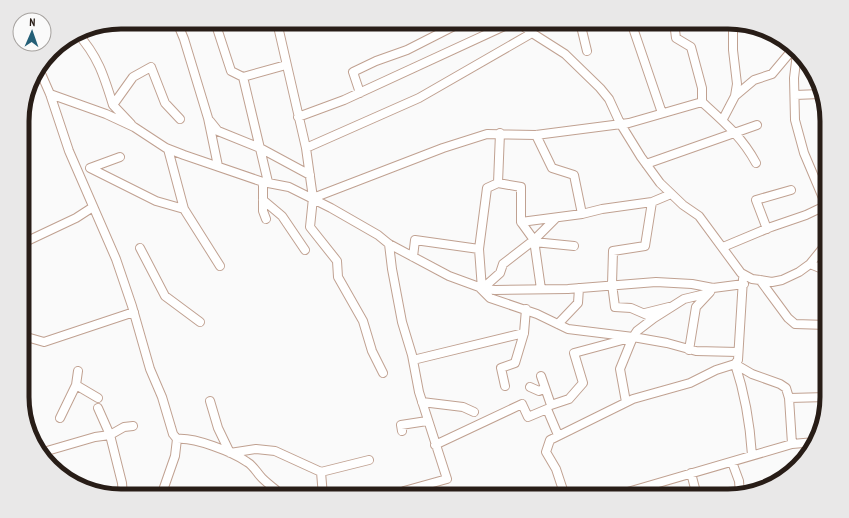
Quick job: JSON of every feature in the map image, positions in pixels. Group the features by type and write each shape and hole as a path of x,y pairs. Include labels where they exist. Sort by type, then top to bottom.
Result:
{"street":[{"path":"180,29 208,118 218,166"},
{"path":"217,29 231,72 243,77 286,65"},
{"path":"278,29 306,148 313,198 310,228 337,261 338,277 363,321 372,351 383,373"},
{"path":"360,93 353,72 376,61 407,50 448,29"},
{"path":"298,117 360,93 498,29"},
{"path":"527,29 565,54 600,88 609,99 620,123 646,164 660,183 671,194 699,216 741,273 744,284 738,360 735,364 716,370 690,383 651,393 626,402 550,440 546,452 556,469 563,489"},
{"path":"582,29 587,51"},
{"path":"634,29 662,113"},
{"path":"635,34 636,29"},
{"path":"675,29 676,38 691,47 702,88 702,102"},
{"path":"723,119 735,96 737,84 733,50 733,29"},
{"path":"306,148 419,98 532,33"},
{"path":"82,38 91,48 104,75 113,105 134,127"},
{"path":"735,96 754,80 772,74 790,53"},
{"path":"796,59 794,78 795,120 804,153 820,191"},
{"path":"113,105 132,77 151,68 165,103 180,119"},
{"path":"42,75 50,94 69,151 116,259 134,312 150,369 162,397 173,434 177,439 174,456 163,489"},
{"path":"243,77 260,148 265,182 263,211 266,219"},
{"path":"50,94 106,114 134,127 168,149 265,182 289,187 313,198 378,234 389,244 449,276 471,283 482,289 490,298 526,309 568,329 667,343 688,350 738,352"},
{"path":"795,95 816,94"},
{"path":"313,198 443,148 487,134 500,133 536,135 629,123 702,102"},
{"path":"702,102 723,119 743,141 756,163"},
{"path":"208,118 218,131 260,148 310,175"},
{"path":"646,164 757,124"},
{"path":"498,183 500,133"},
{"path":"536,135 552,168 574,175 582,214"},
{"path":"168,149 184,209 220,266"},
{"path":"120,157 90,168 156,201 184,209"},
{"path":"482,289 479,249 487,188 498,183 521,187 521,222 534,241 541,289"},
{"path":"767,229 756,200 791,190"},
{"path":"521,222 556,218 602,209 652,202 671,194"},
{"path":"263,200 282,216 304,250"},
{"path":"652,202 645,246 613,251 612,284 615,307 631,308 654,318"},
{"path":"29,240 76,218 93,207"},
{"path":"723,247 767,229 806,216 820,208"},
{"path":"482,289 500,273 503,264 534,241 556,218"},
{"path":"412,256 415,240 479,249"},
{"path":"534,241 574,246"},
{"path":"389,244 392,269 401,315 422,402 447,479 411,489"},
{"path":"140,248 165,296 200,322"},
{"path":"741,273 752,279 772,282 782,280 799,272 810,264 820,252"},
{"path":"810,264 820,268"},
{"path":"760,280 788,318 795,324 802,326 820,324"},
{"path":"482,289 579,288 612,284 656,282 692,284 713,288 744,284"},
{"path":"558,324 578,303 579,288"},
{"path":"626,402 620,369 632,337 654,318 684,299 705,294 713,288"},
{"path":"688,350 696,307 713,288"},
{"path":"645,313 672,307"},
{"path":"504,386 501,368 515,362 524,333 526,309"},
{"path":"29,338 44,342 134,312"},
{"path":"413,360 524,333"},
{"path":"435,445 522,404 528,417 569,399 583,383 574,353 632,337"},
{"path":"735,364 752,374 780,384 786,388 789,398 792,444"},
{"path":"735,364 744,394 750,424 752,455"},
{"path":"60,418 76,385 78,371"},
{"path":"541,376 558,435"},
{"path":"76,385 98,398"},
{"path":"530,387 538,391 545,388"},
{"path":"789,398 820,397"},
{"path":"210,401 218,428 230,453"},
{"path":"422,402 463,407 474,412"},
{"path":"98,408 110,435 122,489"},
{"path":"402,431 401,425 427,421"},
{"path":"47,452 95,437 110,435 124,427 133,426"},
{"path":"177,439 206,445 230,453 248,462 263,479 275,489"},
{"path":"638,489 792,444 808,443"},
{"path":"230,453 256,449 275,451 321,472 369,460"},
{"path":"732,462 740,488"},
{"path":"321,472 322,489"},
{"path":"691,474 695,489"}]}
